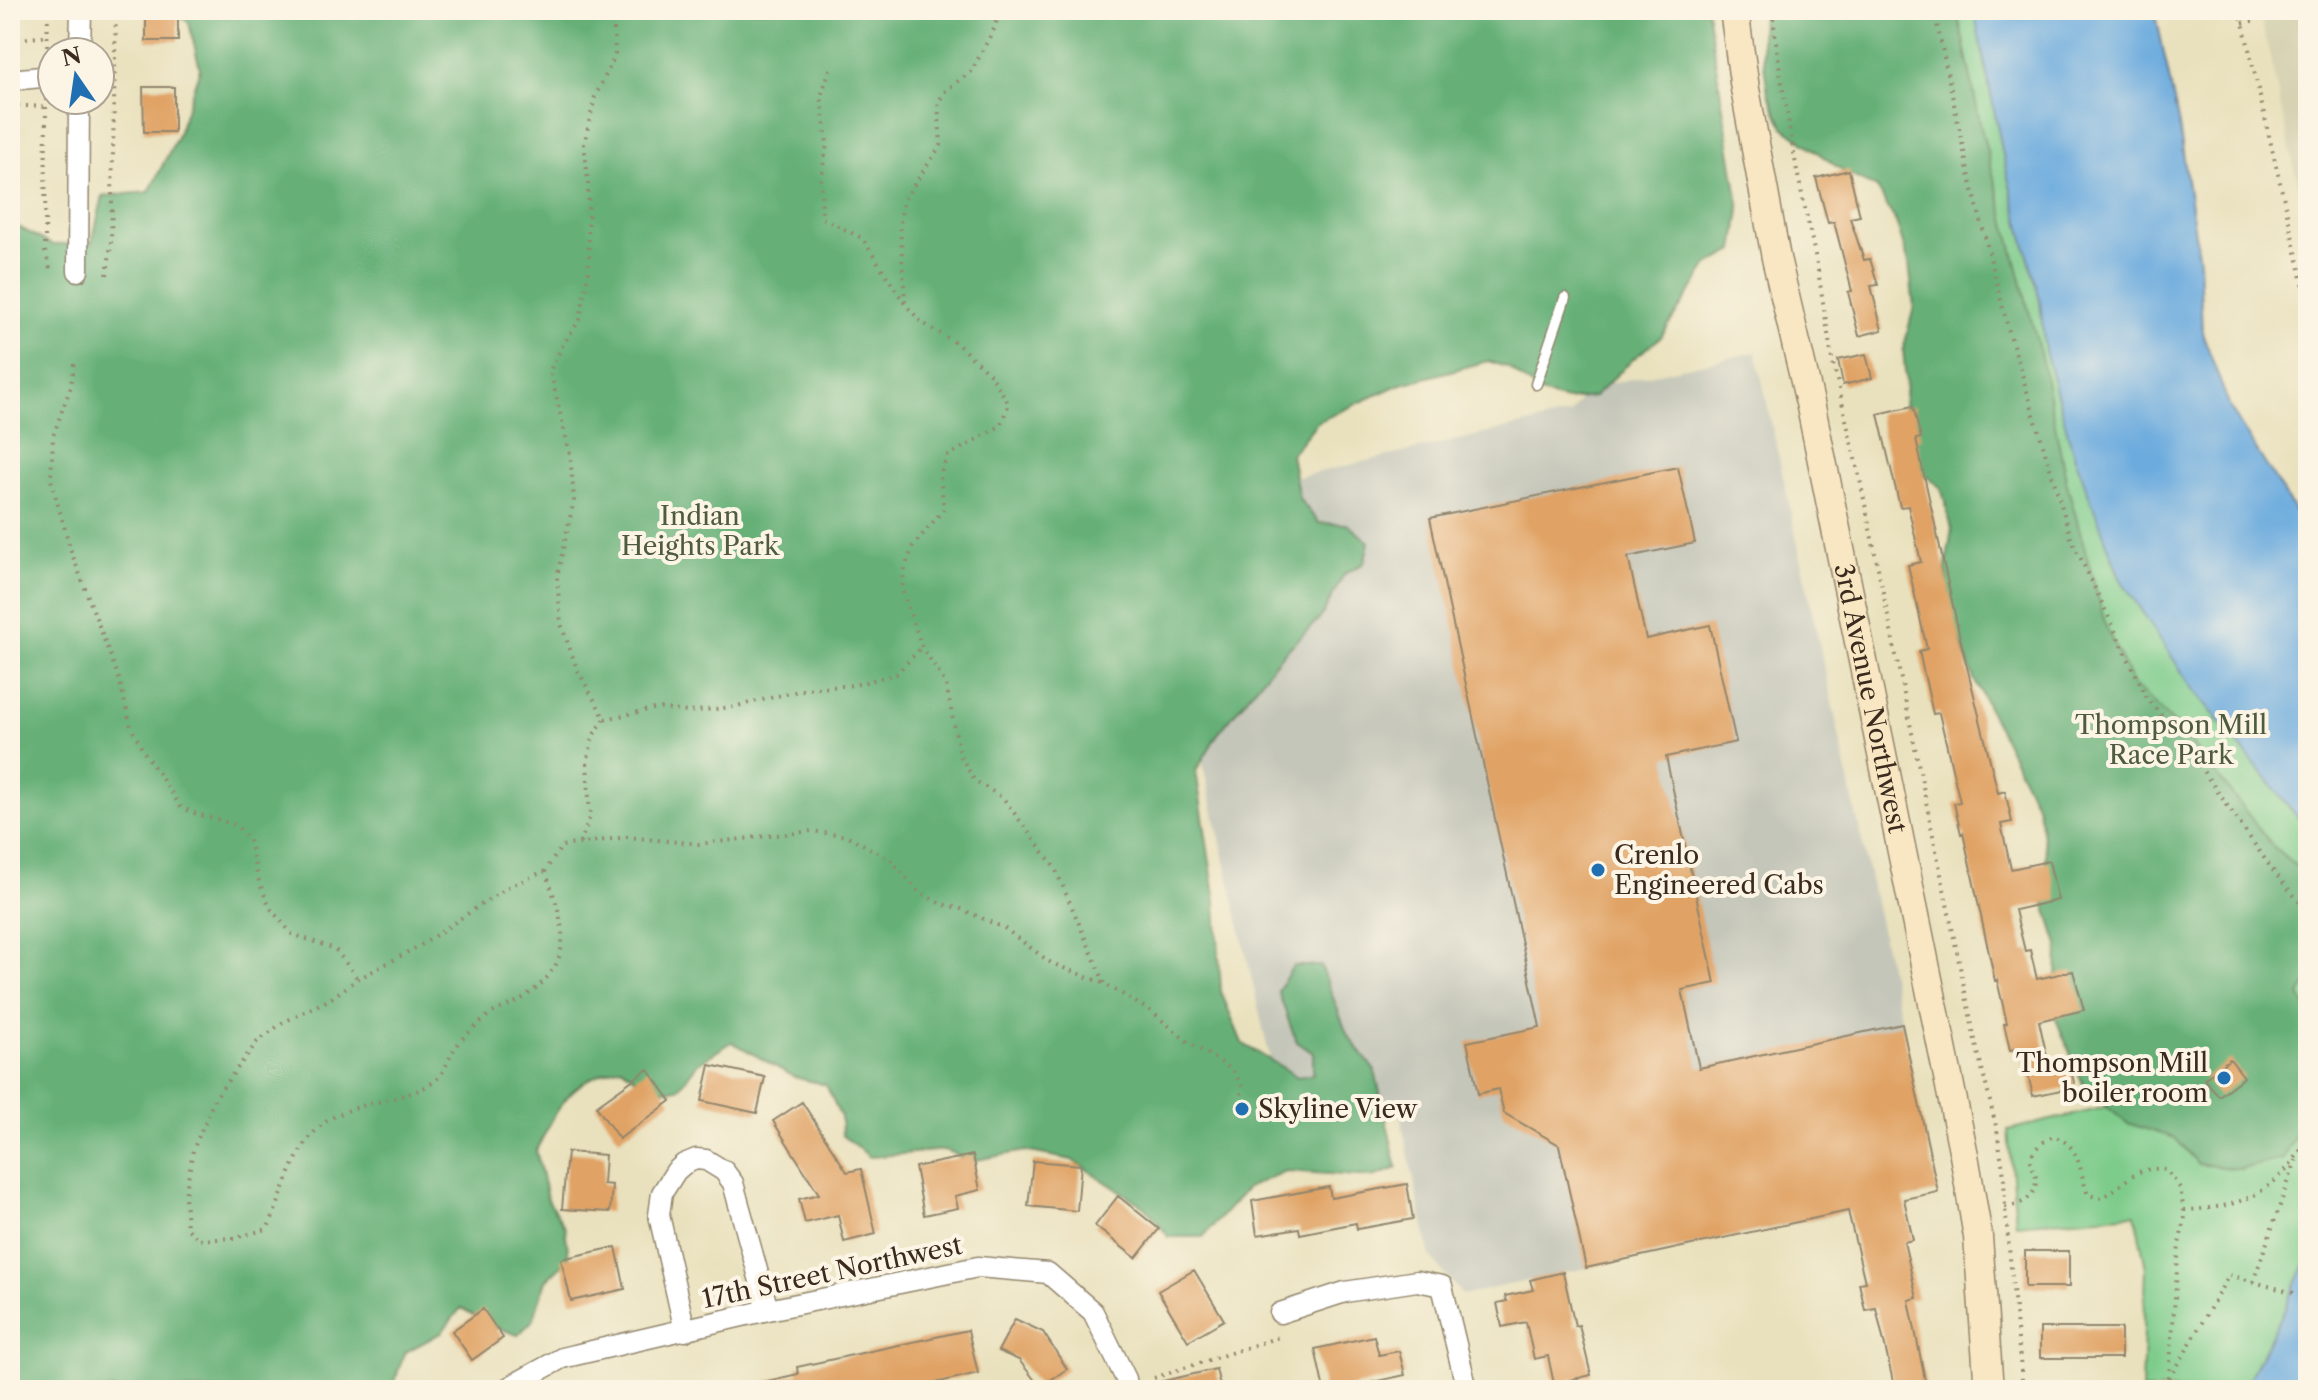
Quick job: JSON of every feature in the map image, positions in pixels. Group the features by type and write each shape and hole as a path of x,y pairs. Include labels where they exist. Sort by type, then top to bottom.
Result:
{"main road":[{"name":"3rd Avenue Northwest","path":"1734,10 1776,258 1811,407 1964,1155 1978,1237 1989,1390"}],"street":[{"path":"80,36 81,10"},
{"path":"10,80 36,78"},
{"path":"78,271 79,116"},
{"path":"685,1331 659,1215 667,1183 684,1164 696,1159 706,1160 724,1171 733,1183 768,1310"},
{"name":"17th Street Northwest","path":"504,1390 562,1358 768,1310 978,1267 1048,1273 1093,1312 1127,1385"},
{"path":"1280,1313 1345,1292 1417,1281 1442,1286 1467,1390"}],"lane":[{"path":"1536,384 1565,298"}],"path":[{"path":"10,40 48,36 48,10"},
{"path":"107,275 112,216 116,10"},
{"path":"605,719 577,669 561,624 557,576 574,500 570,455 550,370 580,319 589,268 588,180 584,145 595,97 615,56 613,10"},
{"path":"905,304 900,224 903,201 941,145 938,103 946,90 971,72 994,29 1000,10"},
{"path":"1772,10 1783,94 1817,264 1832,359 1866,509 1975,1040 1997,1130 2023,1390"},
{"path":"1934,10 1968,170 2008,328 2071,538 2147,698 2182,741 2274,872 2308,912"},
{"path":"2240,10 2308,304"},
{"path":"2243,23 2295,11 2308,25"},
{"path":"830,69 821,96 827,143 821,180 822,218 862,238 905,304 921,322 956,343 991,375 1009,404 1000,426 948,456 940,475 944,509 913,546 904,571 902,590 922,647 946,684 960,755 974,780 1003,798 1055,868 1105,984"},
{"path":"10,105 46,107 45,251 51,272"},
{"path":"74,364 71,386 53,436 51,480 71,551 119,679 131,727 181,807 236,825 249,840 259,882 270,908 292,934 335,949 358,979"},
{"path":"580,843 590,817 587,762 594,734 605,719 658,708 688,712 733,707 806,689 854,685 896,674 922,647"},
{"path":"545,871 561,917 562,957 544,984 519,1001 489,1014 457,1045 437,1079 406,1094 361,1105 324,1123 300,1148 280,1205 267,1229 235,1238 199,1240 187,1228 185,1196 193,1150 215,1098 257,1042 282,1023 330,999 358,979 421,945 506,888 545,871 562,846 580,843 627,837 699,844 812,831 848,836 891,860 918,891 941,904 959,908 1004,928 1051,963 1105,984 1152,1012 1187,1041 1233,1070 1242,1086 1240,1105"},
{"path":"2005,1207 2020,1205 2033,1194 2036,1179 2031,1160 2038,1146 2053,1136 2068,1141 2076,1152 2088,1195 2102,1198 2133,1173 2152,1167 2167,1170 2180,1188 2184,1210 2168,1390"},
{"path":"2253,1282 2296,1159 2308,1138"},
{"path":"2184,1210 2217,1209 2252,1199 2296,1159"},
{"path":"2169,1381 2229,1275 2308,1297"},
{"path":"1154,1378 1283,1336"}],"shaded area":[{"path":"2261,10 2308,10 2308,230 2262,21"},
{"path":"1756,352 1938,1192 1462,1295 1430,1256 1397,1100 1285,1125 1143,501 1277,482 1570,414 1589,388"}],"green space":[{"name":"Indian Heights Park","path":"174,10 1707,10 1740,210 1734,251 1708,265 1661,337 1594,397 1567,400 1540,393 1509,368 1488,361 1398,385 1317,422 1291,454 1299,499 1319,523 1347,524 1369,542 1364,563 1344,574 1321,617 1279,658 1217,735 1196,771 1216,901 1221,992 1242,1043 1298,1077 1313,1074 1313,1053 1296,1041 1278,991 1293,966 1321,966 1347,1034 1375,1071 1397,1168 1373,1177 1285,1171 1247,1188 1203,1237 1169,1237 1146,1208 1072,1160 1025,1151 971,1161 945,1150 870,1157 842,1135 841,1117 826,1085 794,1077 732,1042 698,1063 678,1089 653,1090 621,1067 588,1079 568,1096 536,1150 547,1198 565,1228 569,1258 546,1280 533,1320 518,1335 490,1325 461,1308 441,1333 404,1353 392,1390 10,1390 10,218 13,224 52,245 92,242 103,196 149,192 177,137 200,69 189,23"},
{"path":"1762,10 1957,10 1981,128 2042,361 2067,484 2107,630 2133,684 2181,730 2273,846 2308,877 2308,981 2300,995 2308,1012 2308,1113 2283,1159 2240,1169 2198,1164 2175,1138 2127,1123 2085,1089 2056,1019 2058,945 2045,904 2046,854 2038,808 1974,679 1948,608 1946,565 1952,529 1941,487 1905,460 1903,420 1906,382 1903,349 1914,307 1909,263 1896,222 1877,188 1844,172 1783,127 1768,93 1761,42"},
{"name":"Thompson Mill Race Park","path":"1867,10 2059,10 2308,696 2308,1390 2142,1390 2146,1268 2135,1214 2016,1224 2008,1130 2111,1106"}],"water":[{"path":"1974,10 2155,10 2179,125 2199,261 2202,332 2230,408 2308,532 2308,830 2193,689 2120,578 2073,452 2045,351 2040,301 2006,170"},
{"path":"2308,1257 2308,1370 2297,1390 2243,1390 2284,1311"}],"building":[{"path":"146,10 178,10 178,41 146,41"},
{"path":"143,87 174,87 174,132 144,132"},
{"path":"1849,170 1860,216 1850,218 1864,260 1870,259 1878,285 1871,286 1882,330 1859,336 1848,292 1852,291 1834,222 1828,223 1816,178"},
{"path":"1866,354 1872,378 1843,385 1838,360"},
{"path":"1913,406 1921,438 1916,439 1961,642 1998,793 2005,791 2012,822 2001,824 2011,869 2049,861 2058,900 2015,910 2025,951 2030,950 2037,979 2073,971 2084,1010 2039,1021 2049,1066 2069,1061 2075,1087 2033,1096 2022,1048 2010,1050 2004,1024 2007,1023 1954,803 1960,802 1939,713 1933,714 1919,651 1927,649 1908,565 1921,562 1908,506 1900,507 1878,414"},
{"name":"Crenlo Engineered Cabs","path":"1678,467 1695,543 1628,557 1646,639 1710,625 1736,742 1666,757 1715,983 1682,990 1699,1068 1902,1024 1938,1192 1904,1199 1913,1240 1904,1242 1917,1298 1909,1300 1927,1390 1895,1390 1876,1308 1865,1310 1859,1283 1865,1282 1848,1211 1586,1268 1559,1145 1504,1113 1498,1089 1478,1094 1467,1042 1540,1027 1430,518"},
{"name":"Thompson Mill boiler room","path":"2230,1059 2244,1077 2219,1096 2204,1079"},
{"path":"710,1065 765,1077 757,1113 702,1101"},
{"path":"648,1069 671,1101 619,1139 596,1106"},
{"path":"802,1102 847,1172 861,1169 876,1234 844,1242 838,1215 805,1223 799,1199 819,1194 773,1121"},
{"path":"567,1152 605,1155 603,1184 612,1185 610,1212 562,1209"},
{"path":"973,1155 980,1190 955,1196 958,1208 924,1215 915,1167"},
{"path":"1033,1161 1081,1165 1077,1211 1028,1206"},
{"path":"1407,1184 1413,1219 1357,1229 1356,1223 1300,1234 1299,1228 1257,1235 1252,1201 1329,1187 1331,1198"},
{"path":"1118,1196 1159,1229 1136,1258 1095,1226"},
{"path":"616,1247 625,1289 571,1301 561,1259"},
{"path":"2025,1251 2069,1251 2069,1287 2025,1287"},
{"path":"1194,1270 1224,1320 1188,1341 1158,1291"},
{"path":"1563,1272 1575,1326 1579,1325 1591,1375 1554,1384 1548,1356 1534,1359 1526,1322 1502,1327 1497,1303 1507,1301 1505,1296 1533,1290 1530,1280"},
{"path":"483,1309 503,1338 472,1360 452,1331"},
{"path":"1015,1319 1043,1332 1067,1369 1040,1387 1019,1360 998,1351"},
{"path":"2040,1328 2121,1328 2121,1358 2040,1358"},
{"path":"968,1330 978,1373 906,1390 764,1390 763,1382 798,1374 797,1367"},
{"path":"1374,1336 1379,1355 1399,1351 1405,1375 1324,1390 1315,1349"},
{"path":"1216,1369 1221,1390 1160,1390 1159,1382"}],"place":[{"name":"Crenlo Engineered Cabs","path":"1598,870"},
{"name":"Thompson Mill boiler room","path":"2224,1078"},
{"name":"Skyline View","path":"1242,1109"}]}
